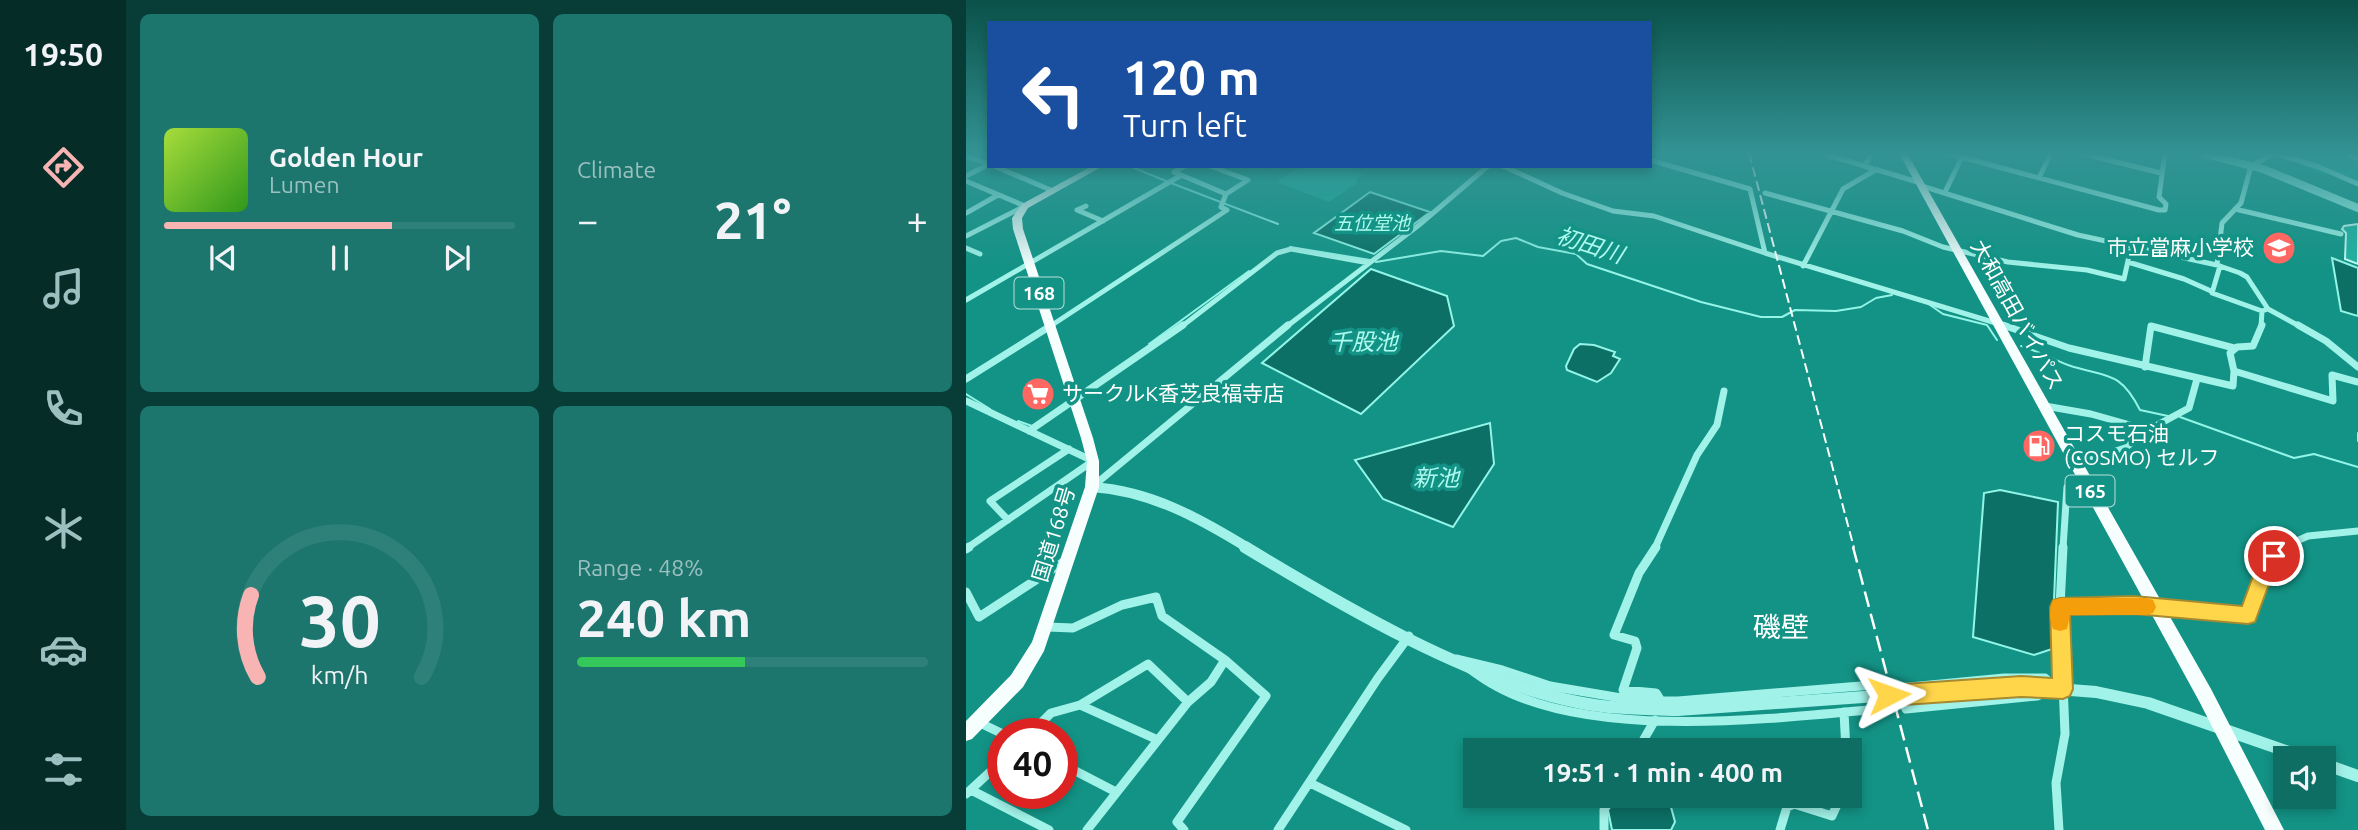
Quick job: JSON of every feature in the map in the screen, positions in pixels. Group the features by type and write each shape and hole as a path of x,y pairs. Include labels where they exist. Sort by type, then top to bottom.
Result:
{"highway":[{"path":"1025,206 1052,192"},
{"name":"大和高田バイパス","path":"1926,192 2275,830"},
{"name":"国道168号","path":"966,733 1017,681 1031,662 1047,627 1092,487 1093,461 1017,222 1025,206"}],"street":[{"path":"990,192 1025,206"},
{"path":"966,300 1153,192"},
{"path":"1220,192 1226,194"},
{"path":"966,379 1227,210 1221,207 1230,192"},
{"path":"1092,487 1237,370 1273,337 1457,192"},
{"path":"1559,192 1614,211 1654,216 1802,266 1998,323 2069,348 2145,367 2231,386 2234,383 2231,353 2234,348"},
{"path":"1751,192 1765,253"},
{"path":"1802,266 1841,192"},
{"path":"1945,192 2068,232 2218,265 2246,277 2265,310 2253,346 2234,348 2151,326 2145,367"},
{"path":"2093,192 2165,210 2166,204 2159,197 2159,192"},
{"path":"2211,291 2218,265 2222,223 2241,203 2244,192"},
{"path":"2317,192 2358,208"},
{"path":"1765,193 1903,230 1957,250 2016,264 2087,270 2124,279 2131,247"},
{"path":"966,213 998,195"},
{"path":"966,236 1025,206"},
{"path":"1086,206 1077,211 1103,221"},
{"path":"2235,209 2287,223 2298,221 2341,234"},
{"path":"966,248 980,254"},
{"path":"1029,432 1176,331 1277,253 1291,249 1371,261"},
{"path":"2128,262 2184,279 2265,310 2326,341 2358,367"},
{"path":"2234,371 2333,401 2332,375 2358,382"},
{"path":"2076,464 2139,442 2148,430 2189,408 2197,379"},
{"path":"1661,701 1656,693 1623,690 1637,648 1635,641 1614,635 1639,573 1652,548 1660,541 1697,455 1717,425 1724,391"},
{"path":"966,401 1093,461 966,549"},
{"path":"2044,406 2091,414 2148,430"},
{"path":"1008,520 990,501 1069,449"},
{"path":"2059,830 2056,783 2065,734 2059,688 2060,607 2067,487 2073,480 2083,478"},
{"path":"1092,487 1115,486 1166,502 1301,580 1456,659 1513,684 1564,699 1597,706 1678,710 2021,686 2059,688 2133,701 2221,727 2273,746"},
{"path":"2060,607 2134,605 2248,615 2267,563 2282,547 2300,536 2358,531"},
{"path":"966,592 979,617 1069,558"},
{"path":"1047,627 1073,628 1122,605 1156,597 1162,616 1225,660 1266,696 1177,822 1184,830"},
{"path":"1278,830 1378,678 1410,635"},
{"path":"1456,659 1502,670 1550,686 1633,700 1661,701 1873,685 1879,709 1655,720 1594,714 1523,698 1475,676 1456,659"},
{"path":"1087,830 1188,702 1211,682 1225,660"},
{"path":"1046,718 1051,713 1080,705 1148,664 1188,702"},
{"path":"2004,678 2045,678 2059,688 2036,696 1906,709 1899,688 2004,678"},
{"path":"1080,705 1158,740"},
{"path":"1844,712 1845,738"},
{"path":"1645,738 1655,720"},
{"path":"978,722 987,726"},
{"path":"2336,768 2358,776"},
{"path":"1078,772 1116,792"},
{"path":"987,775 968,792 1049,830"},
{"path":"1310,783 1406,830"},
{"path":"1604,830 1605,808"},
{"path":"1780,830 1787,808"},
{"path":"1807,808 1832,816 1836,808"}],"green space":[{"path":"1302,192 1344,192 1329,202"}],"water":[{"name":"五位堂池","path":"1370,192 1430,212 1374,254 1314,233"},
{"path":"2332,258 2358,268 2358,316 2341,311"},
{"name":"千股池","path":"1371,269 1447,296 1454,326 1361,414 1262,363"},
{"path":"1580,344 1594,345 1615,352 1613,356 1620,359 1611,373 1597,382 1567,370 1566,366 1574,349"},
{"name":"新池","path":"1490,423 1494,464 1453,527 1383,499 1355,460"},
{"path":"2000,490 2058,502 2052,649 2034,655 1973,637 1984,493"},
{"path":"1671,808 1675,822 1671,830 1612,830 1608,810"}],"building":[{"path":"2358,224 2358,264 2345,259 2346,233 2342,229 2344,226"}],"waterway":[{"path":"1194,192 1278,224"},
{"name":"初田川","path":"1376,262 1441,251 1483,256 1501,241 1516,238 1538,247 1576,254 1587,264 1701,302 1761,317 1782,317 1795,310 1836,311 1861,307 1876,298 1892,295"},
{"name":"初田川","path":"1290,247 1370,260"},
{"name":"初田川","path":"1149,344 1249,271"},
{"name":"初田川","path":"1930,305 1943,314 1987,325 1997,340"},
{"name":"初田川","path":"2021,346 2068,365 2110,377 2125,388 2140,410 2168,416"},
{"name":"初田川","path":"966,394 990,409"},
{"name":"初田川","path":"2180,417 2294,458 2314,454 2358,467"},
{"name":"初田川","path":"1018,421 1032,426"},
{"name":"初田川","path":"2358,433 2358,441"}],"railway":[{"path":"1759,192 1854,548"},
{"path":"1853,547 1928,830"}],"slow traffic":[{"path":"2060,622 2060,607 2146,607"}],"place":[{"name":"市立當麻小学校","path":"2279,248"},
{"name":"サークルK香芝良福寺店","path":"1038,394"},
{"name":"コスモ石油 (COSMO) セルフ","path":"2039,446"}],"district":[{"name":"磯壁","path":"1781,627"}],"route":[{"path":"1889,695 2021,686 2063,689 2060,607 2134,605 2248,615 2267,563 2274,556"}]}
